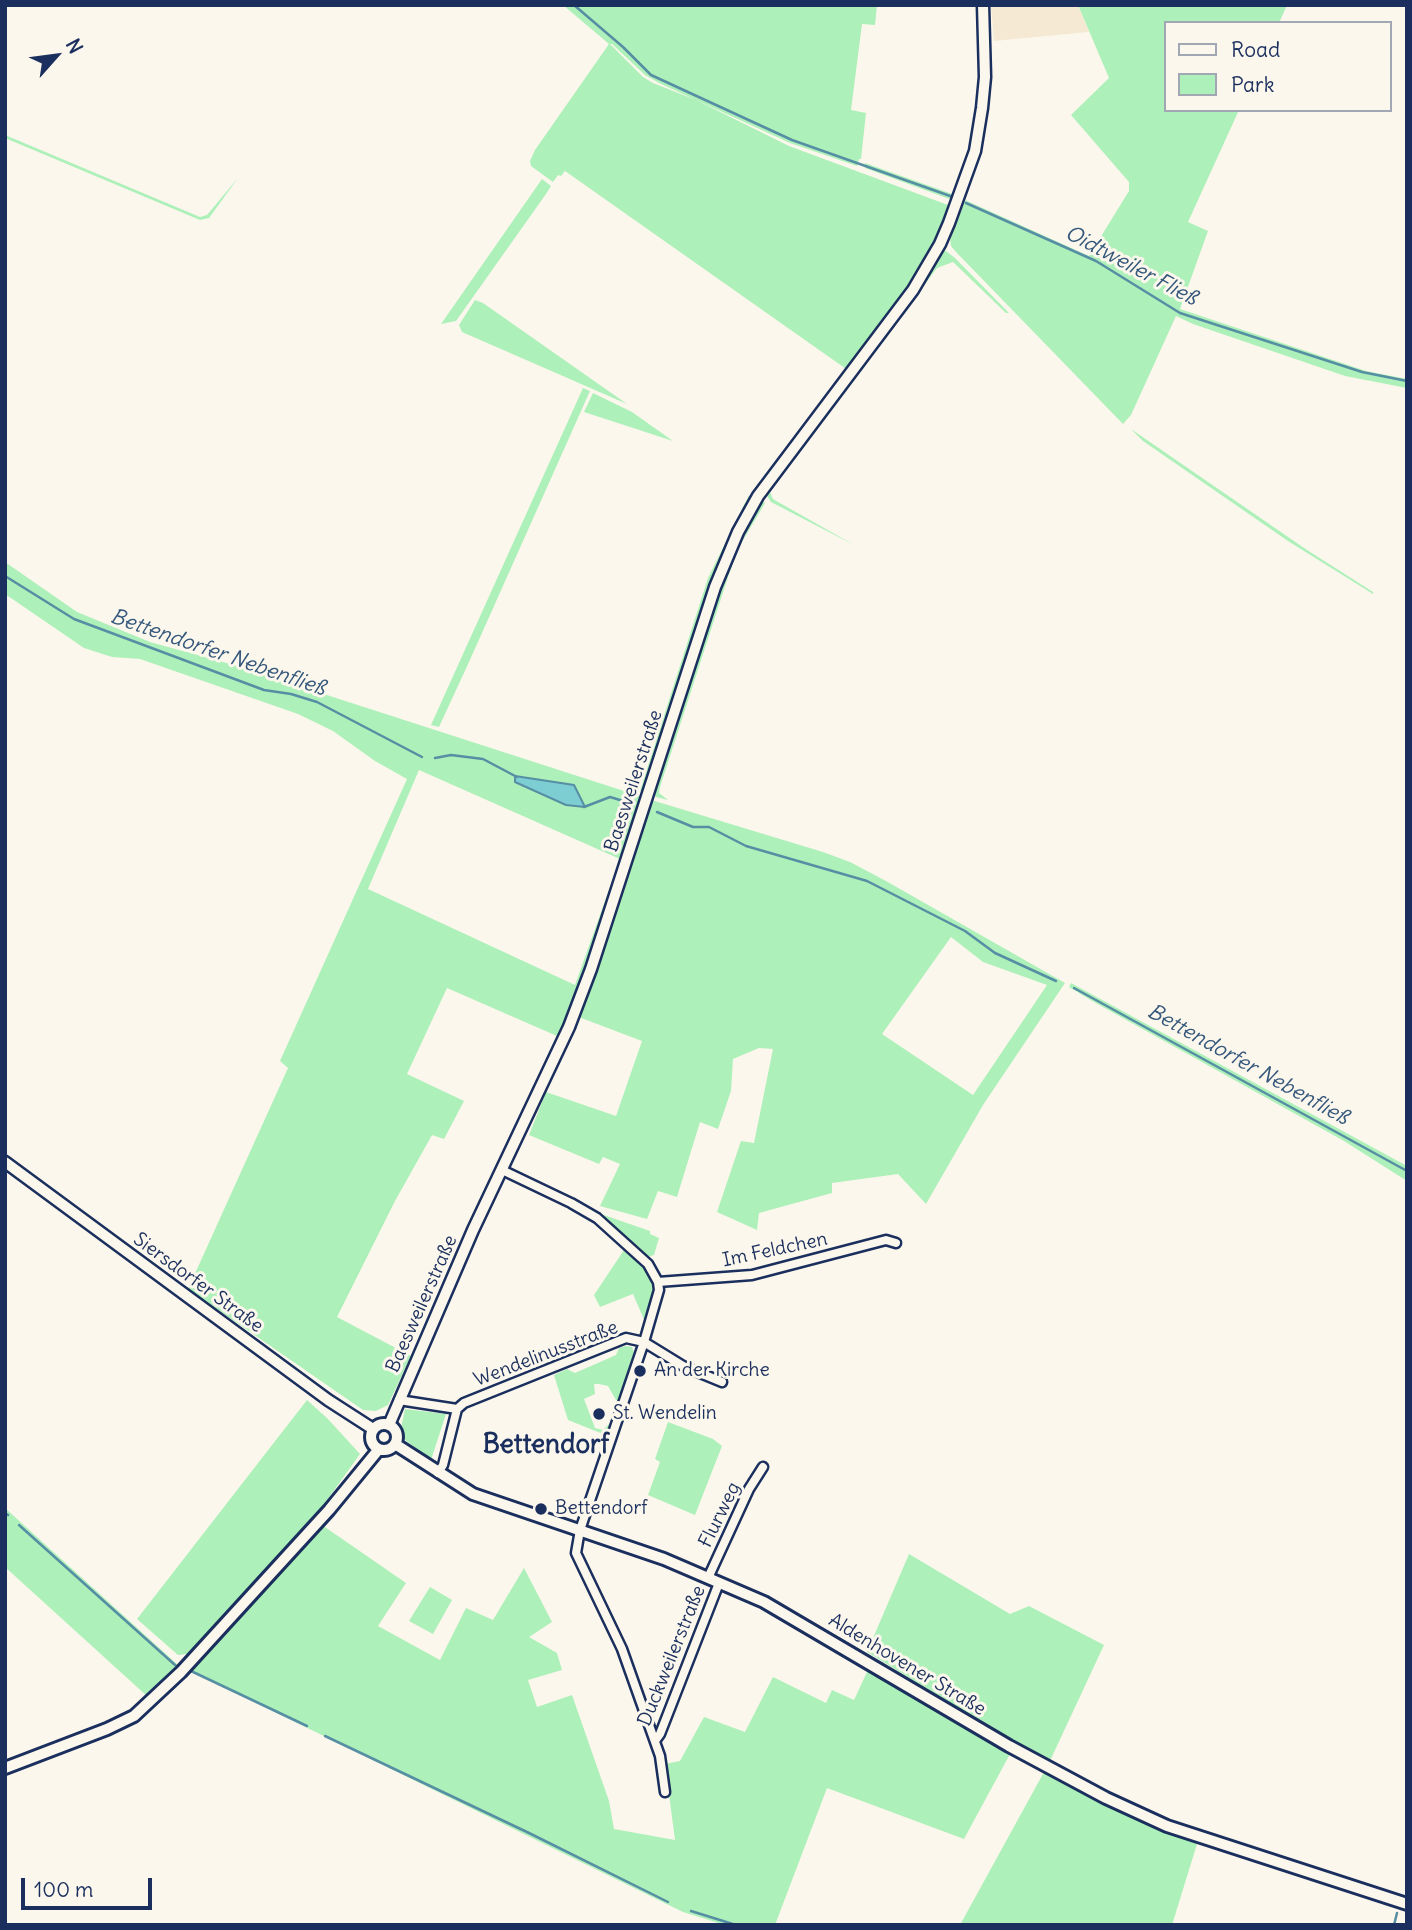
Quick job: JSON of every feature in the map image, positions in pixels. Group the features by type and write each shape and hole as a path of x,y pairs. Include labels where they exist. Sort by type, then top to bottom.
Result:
{"main road":[{"path":"379,1425 389,1425 396,1433 395,1444 388,1450 379,1449 371,1441 373,1429 379,1425"},
{"name":"Aldenhovener Straße","path":"395,1444 473,1494 664,1559 764,1602 1009,1746 1106,1798 1167,1826 1407,1904"},
{"path":"5,1768 134,1716 181,1672 329,1510 379,1449"}],"street":[{"name":"Baesweilerstraße","path":"389,1425 502,1170 569,1027 591,969 715,587 738,532 758,496 913,290 940,244 957,204 975,150 982,108 985,77 983,5"},
{"name":"Siersdorfer Straße","path":"5,1162 328,1400 373,1429"},
{"path":"502,1170 597,1218 648,1264 658,1282 659,1290 644,1342 580,1530"},
{"name":"Im Feldchen","path":"658,1282 752,1275 886,1240 896,1243"},
{"name":"Wendelinusstraße","path":"457,1409 626,1338 644,1342 683,1366 723,1382"},
{"name":"Baesweilerstraße","path":"399,1401 457,1409"},
{"path":"438,1473 443,1465 457,1409"},
{"name":"Flurweg","path":"714,1580 749,1489 763,1467"},
{"name":"Duckweilerstraße","path":"580,1530 576,1553 622,1649 660,1756 665,1792"},
{"name":"Duckweilerstraße","path":"654,1741 660,1734 714,1580"}],"shaded area":[{"path":"991,5 1078,5 1089,32 994,41"}],"green space":[{"path":"563,5 877,5 875,25 862,24 851,110 866,113 861,159 857,166 790,143 659,83 645,75 610,44 643,77 653,83 696,100 789,146 948,205 946,218 928,256 907,287 908,290 849,371 565,171 553,182 531,166 530,161 535,150 609,44"},
{"path":"1078,5 1287,5 1280,21 1164,21 1164,112 1238,112 1188,222 1208,231 1180,309 1366,371 1407,379 1407,388 1345,376 1176,316 1131,415 1123,424 956,252 951,246 950,237 965,200 1089,256 1129,191 1129,182 1071,115 1109,78"},
{"path":"5,135 200,217 207,215 238,178 209,218 200,220 5,138"},
{"path":"865,163 955,195 952,200 865,168"},
{"path":"542,179 551,186 546,194 456,321 441,324"},
{"path":"942,248 1009,313 953,262 937,268 770,492 773,499 856,546 771,502 766,494 888,329"},
{"path":"475,300 627,404 462,332 459,325"},
{"path":"583,388 590,391 469,662 439,727 431,725"},
{"path":"593,393 632,412 673,441 584,412"},
{"path":"1131,429 1373,594 1288,541 1143,441"},
{"path":"749,495 749,504 717,568 645,789 640,791 708,578"},
{"path":"761,501 765,503 739,547 728,577 660,787 659,793 668,800 656,797 654,795 722,579 735,546"},
{"path":"5,562 77,612 150,642 234,665 658,802 823,852 850,862 886,881 1065,983 983,1105 926,1204 898,1174 832,1183 832,1193 759,1213 757,1230 717,1212 741,1141 754,1143 773,1049 759,1048 733,1059 731,1091 718,1129 700,1122 677,1197 658,1191 647,1219 600,1206 620,1164 603,1157 599,1164 529,1135 546,1092 616,1116 642,1041 568,1013 557,1036 447,988 407,1074 464,1101 444,1139 432,1135 395,1201 337,1317 411,1356 388,1405 376,1411 363,1410 188,1289 288,1068 280,1061 407,779 375,761 333,731 298,714 140,659 112,657 84,648 5,594","holes":["419,770 620,859 575,985 368,889","951,937 983,962 1047,985 973,1095 882,1034"]},
{"path":"1071,983 1407,1166 1407,1181 1344,1141 1094,1002 1069,987"},
{"path":"601,1214 650,1231 650,1234 659,1238 654,1255 647,1257 602,1218"},
{"path":"624,1250 643,1266 651,1280 653,1294 645,1322 633,1294 600,1307 594,1295"},
{"path":"632,1347 634,1352 621,1402 616,1400 608,1386 599,1384 594,1384 595,1394 584,1399 595,1428 603,1430 611,1425 608,1436 568,1420 554,1375 567,1369 575,1373 616,1355 619,1348"},
{"path":"307,1400 360,1454 315,1517 188,1654 178,1655 137,1619"},
{"path":"405,1409 446,1414 431,1460 405,1440 401,1428"},
{"path":"668,1422 713,1439 722,1446 695,1515 648,1495 660,1462 655,1459"},
{"path":"5,1508 178,1665 148,1697 5,1567"},
{"path":"322,1525 406,1583 378,1626 440,1660 466,1608 493,1620 524,1568 552,1622 529,1637 557,1653 562,1670 528,1680 537,1707 572,1695 609,1801 614,1829 675,1840 665,1764 680,1761 704,1717 745,1732 773,1677 826,1703 832,1690 854,1700 868,1670 1010,1754 964,1839 827,1788 775,1925 725,1925 683,1912 189,1670"},
{"path":"909,1554 1010,1614 1029,1606 1104,1645 1049,1763 867,1652"},
{"path":"430,1587 452,1600 433,1634 409,1621"},
{"path":"1044,1772 1105,1804 1197,1844 1172,1925 960,1925"}],"water":[{"path":"515,776 574,785 585,807 566,805 515,782"}],"waterway":[{"name":"Oidtweiler Fließ","path":"574,5 651,75 792,140 953,197"},
{"name":"Oidtweiler Fließ","path":"966,203 1096,261 1180,313 1362,372 1407,381"},
{"name":"Bettendorfer Nebenfließ","path":"5,576 74,619 264,690 317,702 422,757"},
{"name":"Bettendorfer Nebenfließ","path":"435,758 451,755 483,759 517,777"},
{"name":"Bettendorfer Nebenfließ","path":"584,807 610,797 630,803"},
{"name":"Bettendorfer Nebenfließ","path":"657,812 693,827 709,827 746,846 867,881 965,931 995,953 1056,981"},
{"name":"Bettendorfer Nebenfließ","path":"1074,988 1407,1171"},
{"path":"19,1525 175,1665"},
{"path":"191,1671 307,1726"},
{"path":"325,1736 668,1902"},
{"path":"691,1911 736,1925"},
{"path":"1394,1925 1397,1913"}],"place":[{"name":"An der Kirche","path":"640,1371"},
{"name":"St. Wendelin","path":"599,1414"},
{"name":"Bettendorf","path":"541,1509"}],"district":[{"name":"Bettendorf","path":"546,1446"}]}
